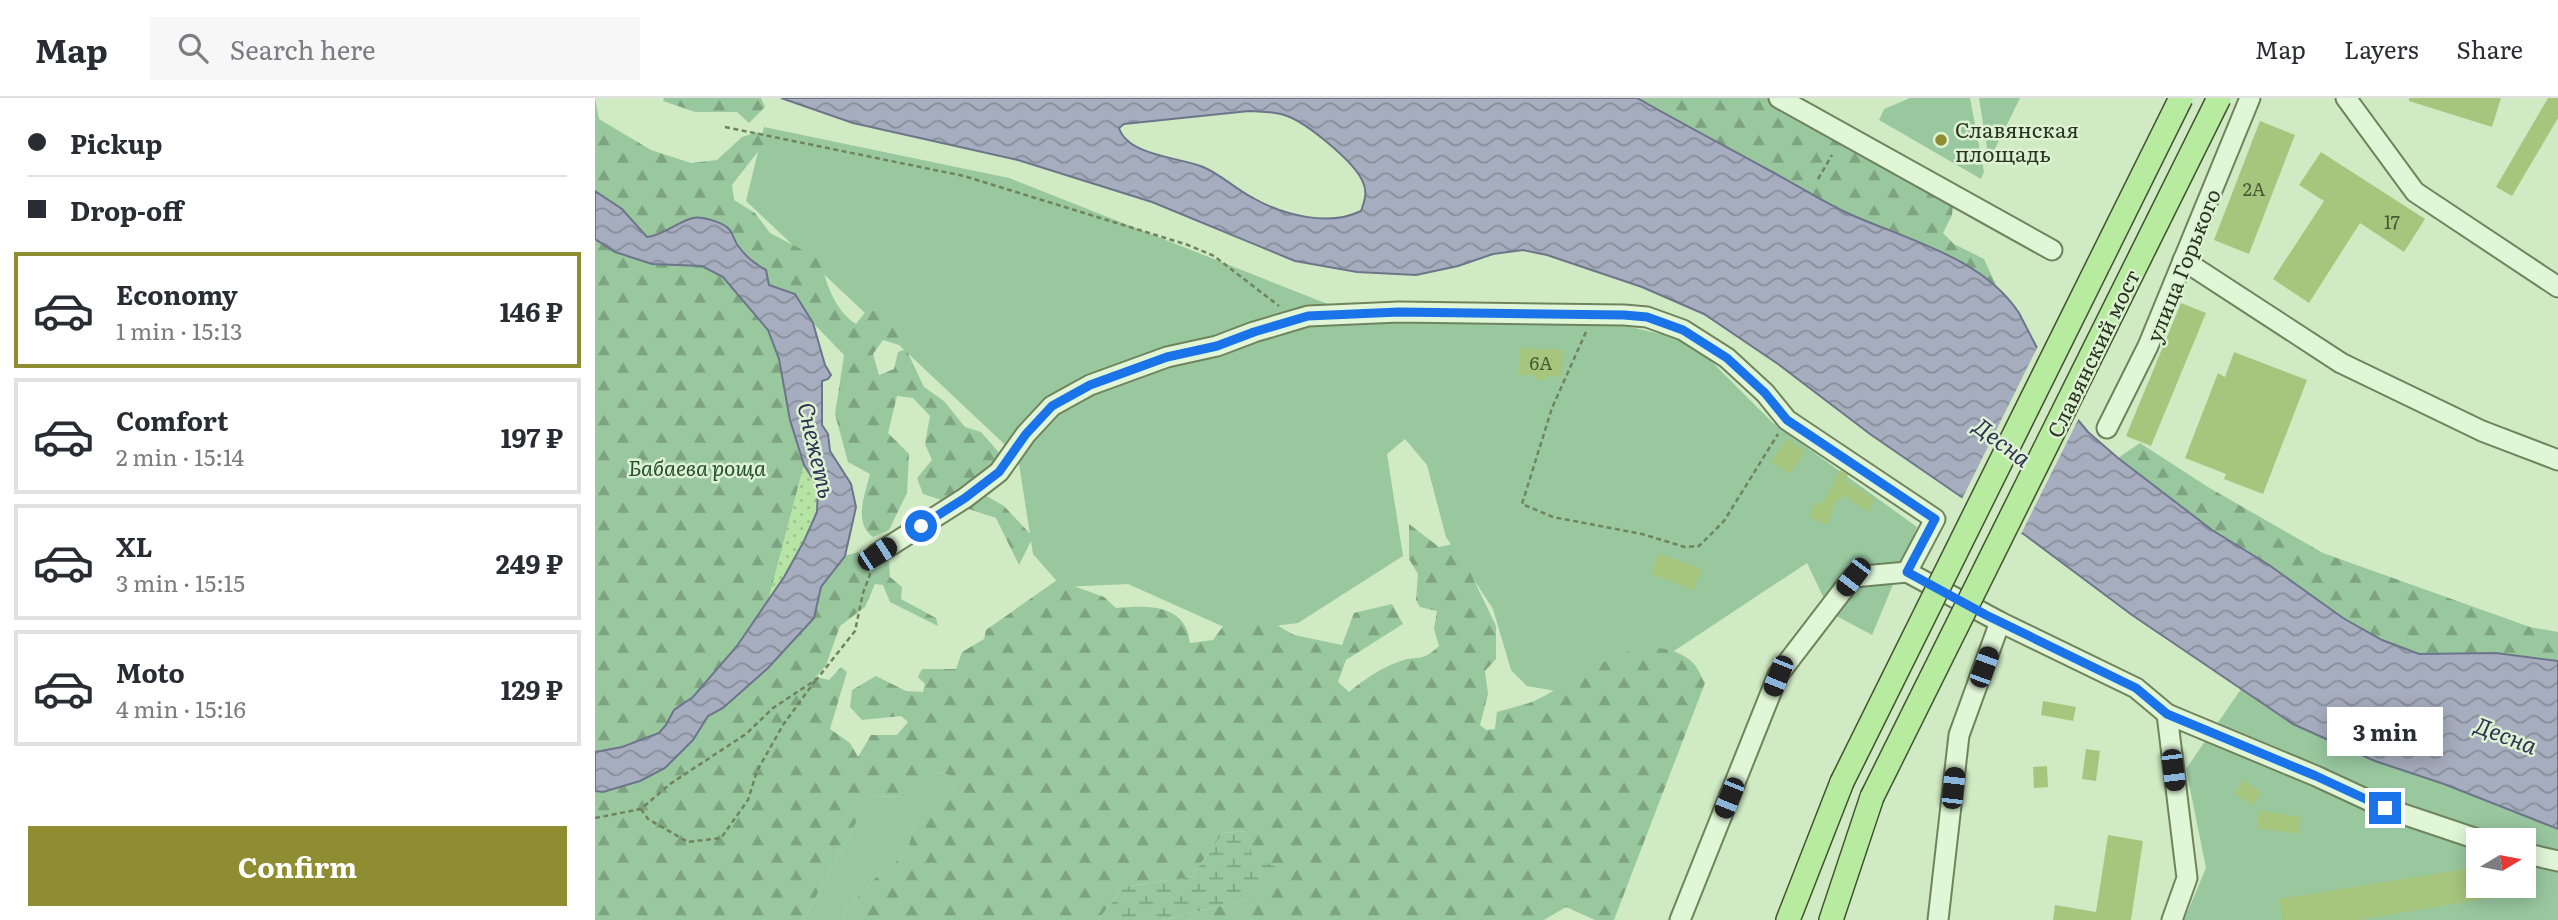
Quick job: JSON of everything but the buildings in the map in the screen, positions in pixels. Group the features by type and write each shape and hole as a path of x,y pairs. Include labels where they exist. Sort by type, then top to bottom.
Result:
{"main road":[{"name":"Славянский мост","path":"1788,920 1842,782 2181,98"},
{"name":"Славянский мост","path":"1831,920 1872,797 2219,98"}],"street":[{"path":"1779,98 2052,250"},
{"name":"улица Горького","path":"2107,428 2148,346 2250,98"},
{"path":"2346,98 2415,192 2558,286"},
{"path":"2183,260 2341,363 2482,431 2558,460"},
{"path":"877,554 965,498 999,472 1026,434 1052,406 1090,385 1167,357 1217,346 1308,316 1399,312 1595,314 1647,317 1683,330 1727,358 1765,393 1787,420 1935,519 1907,572"},
{"path":"1680,920 1778,676 1853,577 1907,572 2000,622 2136,688 2167,714 2385,808 2466,835"},
{"path":"1938,920 1959,735 2000,622"},
{"path":"2167,714 2187,878 2172,920"},
{"path":"2536,856 2558,861"}],"path":[{"path":"725,127 964,176 1188,245 1214,256 1250,282 1274,304 1308,316"},
{"path":"1818,178 1832,155"},
{"path":"1595,314 1552,408 1522,504 1553,517 1642,534 1685,547 1699,546 1724,522 1787,420"},
{"path":"642,809 648,819 688,842 721,838 748,800 757,771 783,725 855,631 863,593 877,554"},
{"path":"595,818 642,809 670,783 746,734 773,708 817,679"}],"green space":[{"path":"595,98 599,119 651,150 691,163 717,160 742,137 758,132 767,140 732,185 734,200 755,213 770,233 820,259 832,295 848,318 856,324 866,311 874,311 901,333 905,341 899,345 883,340 873,354 879,375 894,369 898,352 906,349 924,387 944,401 965,427 981,432 1008,463 983,494 1004,506 1033,537 1019,565 996,518 923,494 917,478 932,460 925,444 930,416 913,398 897,396 888,433 909,454 907,493 889,530 873,537 867,531 863,524 862,508 870,474 848,462 835,414 844,355 813,323 795,294 769,285 766,270 745,252 730,229 679,222 659,236 647,237 622,209 595,191"},
{"path":"664,98 761,98 765,107 749,123 737,112 695,112 663,101"},
{"path":"1637,98 1767,98 1953,205 1952,215 1943,233 1954,244 1984,259 1996,285 1958,261 1841,210"},
{"path":"1910,98 1970,98 1984,172 1981,179 1879,120 1884,109"},
{"path":"1979,98 2020,98 1989,161"},
{"path":"764,127 1009,178 1363,318 1583,316 1691,341 1773,423 1917,527 1872,635 1831,613 1807,563 1668,655 1556,691 1527,686 1511,670 1493,609 1446,537 1427,465 1405,439 1387,454 1403,556 1298,623 1233,631 1128,584 1062,587 1033,554 1018,457 746,201"},
{"name":"Бабаева роща","path":"595,239 615,252 652,264 702,266 723,277 768,330 779,359 790,420 804,465 768,601 737,646 693,697 674,710 658,733 622,747 595,752"},
{"path":"2140,443 2208,487 2323,553 2530,627 2558,632 2558,661 2496,653 2419,654 2382,640 2343,618 2269,565 2212,530 2118,458"},
{"path":"1409,524 1439,547 1462,542 1472,576 1496,626 1496,659 1485,671 1488,694 1480,725 1486,730 1495,729 1497,712 1534,701 1590,669 1631,651 1651,648 1671,650 1690,660 1705,683 1614,920 1595,920 1566,907 1544,920 1163,920 1249,899 1252,855 1246,831 1223,833 1191,877 1124,887 1098,920 842,920 846,910 875,878 907,853 913,829 925,814 942,806 955,785 949,775 937,772 905,796 870,797 855,804 857,821 801,920 595,920 595,791 603,792 693,740 708,716 723,708 768,668 814,618 821,587 845,556 858,552 889,561 890,577 902,587 901,599 936,618 938,626 890,602 883,585 875,584 865,607 840,626 826,665 816,677 829,680 841,667 847,672 830,729 850,743 858,757 871,735 897,735 908,722 901,716 862,720 850,707 852,690 876,676 906,691 923,692 925,684 918,677 922,669 956,669 962,652 984,639 986,630 1057,580 1104,597 1116,608 1154,608 1172,613 1185,626 1190,643 1213,640 1224,625 1265,618 1294,635 1342,645 1354,613 1392,604 1403,624 1346,660 1338,682 1349,692 1385,668 1405,660 1423,657 1439,646 1434,629 1437,611 1420,607 1416,600 1418,574 1409,559"},
{"path":"2241,689 2293,724 2375,761 2444,784 2558,829 2558,920 2184,920 2206,868 2186,769"},
{"path":"936,772 949,775 955,785 942,807 913,829 907,853 875,878 846,910 842,920 801,920 857,821 854,804 870,797 905,796"},
{"path":"1247,831 1252,855 1276,867 1249,899 1163,920 1098,920 1124,887 1191,877 1223,833"}],"sand":[{"path":"804,465 818,488 816,515 802,546 768,601"}],"water":[{"name":"Десна","path":"781,98 1637,98 1833,206 1939,251 1984,277 2003,293 2019,313 2068,408 2088,432 2212,530 2269,565 2343,618 2382,640 2419,654 2496,653 2558,661 2558,829 2444,784 2375,761 2293,724 2132,615 2025,535 1960,496 1870,434 1778,364 1704,314 1642,287 1547,255 1523,250 1493,254 1458,266 1416,275 1357,272 1295,261 1152,202 1018,160 853,123","holes":["1249,111 1278,113 1296,120 1340,153 1364,184 1365,196 1361,211 1335,218 1292,214 1246,194 1203,167 1143,150 1124,137 1119,128 1124,124"]},
{"name":"Снежеть","path":"595,191 622,209 647,237 693,218 726,226 746,255 766,270 769,285 795,294 813,323 825,365 831,375 822,381 822,425 828,434 830,451 851,484 856,507 845,556 821,587 814,618 768,668 723,708 708,716 693,740 665,768 640,781 603,792 595,791 595,752 622,747 659,733 674,710 693,697 737,646 784,577 804,541 817,512 818,487 804,465 790,420 779,359 768,330 723,277 702,266 652,264 615,252 595,239"}],"pier":[{"path":"2039,344 2071,406 2080,416 2020,536 1961,501"}],"place":[{"name":"Славянская площадь","path":"1941,140"}],"route":[{"path":"921,526 999,472 1026,434 1052,406 1090,385 1167,357 1217,346 1308,316 1399,312 1647,317 1683,330 1727,358 1765,393 1787,420 1935,519 1907,572 1986,615 2136,688 2167,714 2385,808"}]}
